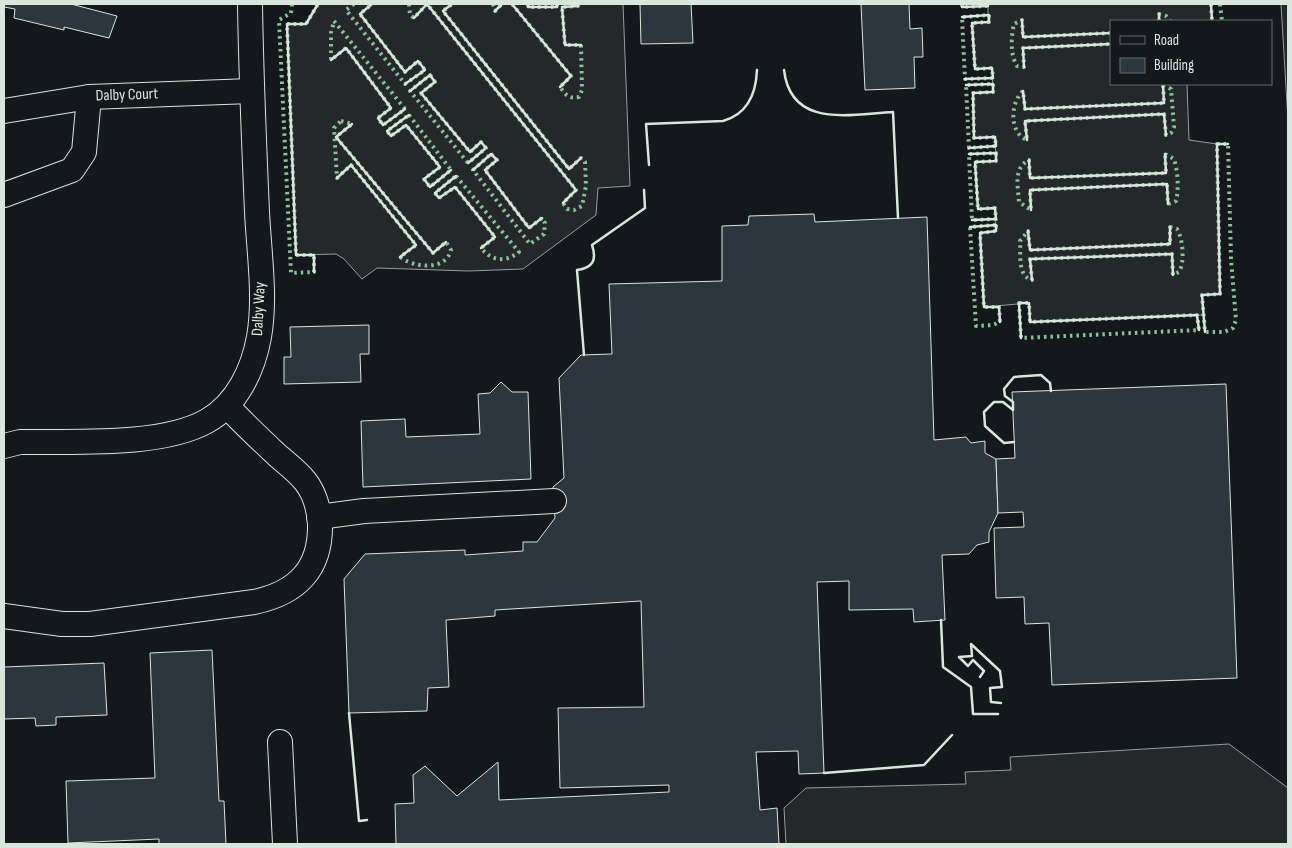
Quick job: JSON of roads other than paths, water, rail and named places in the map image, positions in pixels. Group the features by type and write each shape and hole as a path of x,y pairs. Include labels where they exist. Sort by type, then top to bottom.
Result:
{"street":[{"name":"Dalby Way","path":"4,446 20,442 156,438 206,422 228,407 242,385 259,338 262,299 251,92 250,4"},
{"name":"Dalby Court","path":"4,111 88,97 251,92"},
{"path":"4,195 72,170 84,152 88,97"},
{"path":"4,616 62,624 90,624 275,598 307,573 317,555 320,540 319,517 315,498 306,482 228,407"},
{"path":"319,517 364,511 554,501"},
{"path":"280,742 285,844"}]}
